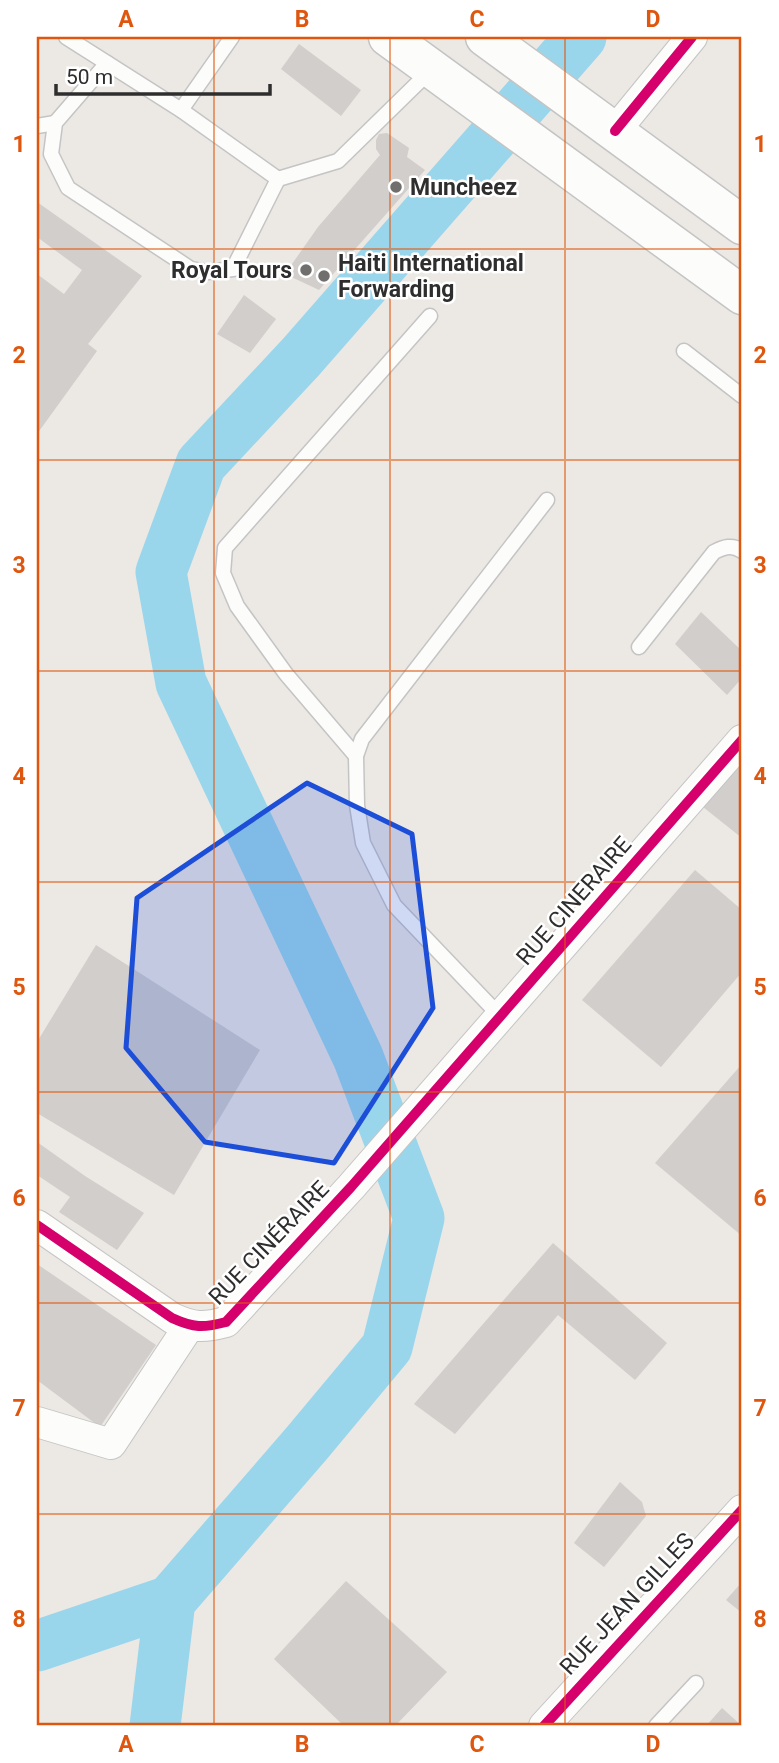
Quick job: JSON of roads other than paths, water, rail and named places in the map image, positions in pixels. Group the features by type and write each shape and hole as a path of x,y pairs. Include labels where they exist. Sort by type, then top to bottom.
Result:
{"main road":[{"path":"388,37 742,295"},
{"path":"499,48 742,225"}],"street":[{"path":"606,126 692,37"},
{"name":"RUE CINERAIRE","path":"437,1088 742,740"},
{"name":"RUE CINÉRAIRE","path":"189,1326 208,1327 226,1322 351,1187 437,1088"},
{"path":"37,1225 172,1318 189,1326 111,1444 37,1422"},
{"name":"RUE JEAN GILLES","path":"544,1726 742,1510"}],"lane":[{"path":"66,37 181,110 278,179"},
{"path":"181,110 232,37"},
{"path":"107,63 55,123 51,154 68,188 191,269 208,272 233,269 278,179 338,161 432,69"},
{"path":"37,125 55,123"},
{"path":"356,756 286,674 237,606 223,573 225,548 430,316"},
{"path":"684,351 742,396"},
{"path":"500,1016 394,905 363,843 357,804 356,756 362,739 547,500"},
{"path":"639,647 714,552 725,546 742,551"},
{"path":"656,1726 696,1683"}],"waterway":[{"path":"155,1726 170,1601 387,1347 419,1218 358,1057 181,683 161,572 201,464 301,357 581,37"},
{"path":"37,1646 170,1601"}],"place":[{"name":"Muncheez","path":"396,187"},
{"name":"Royal Tours","path":"306,270"},
{"name":"Haiti International Forwarding","path":"324,276"}]}
